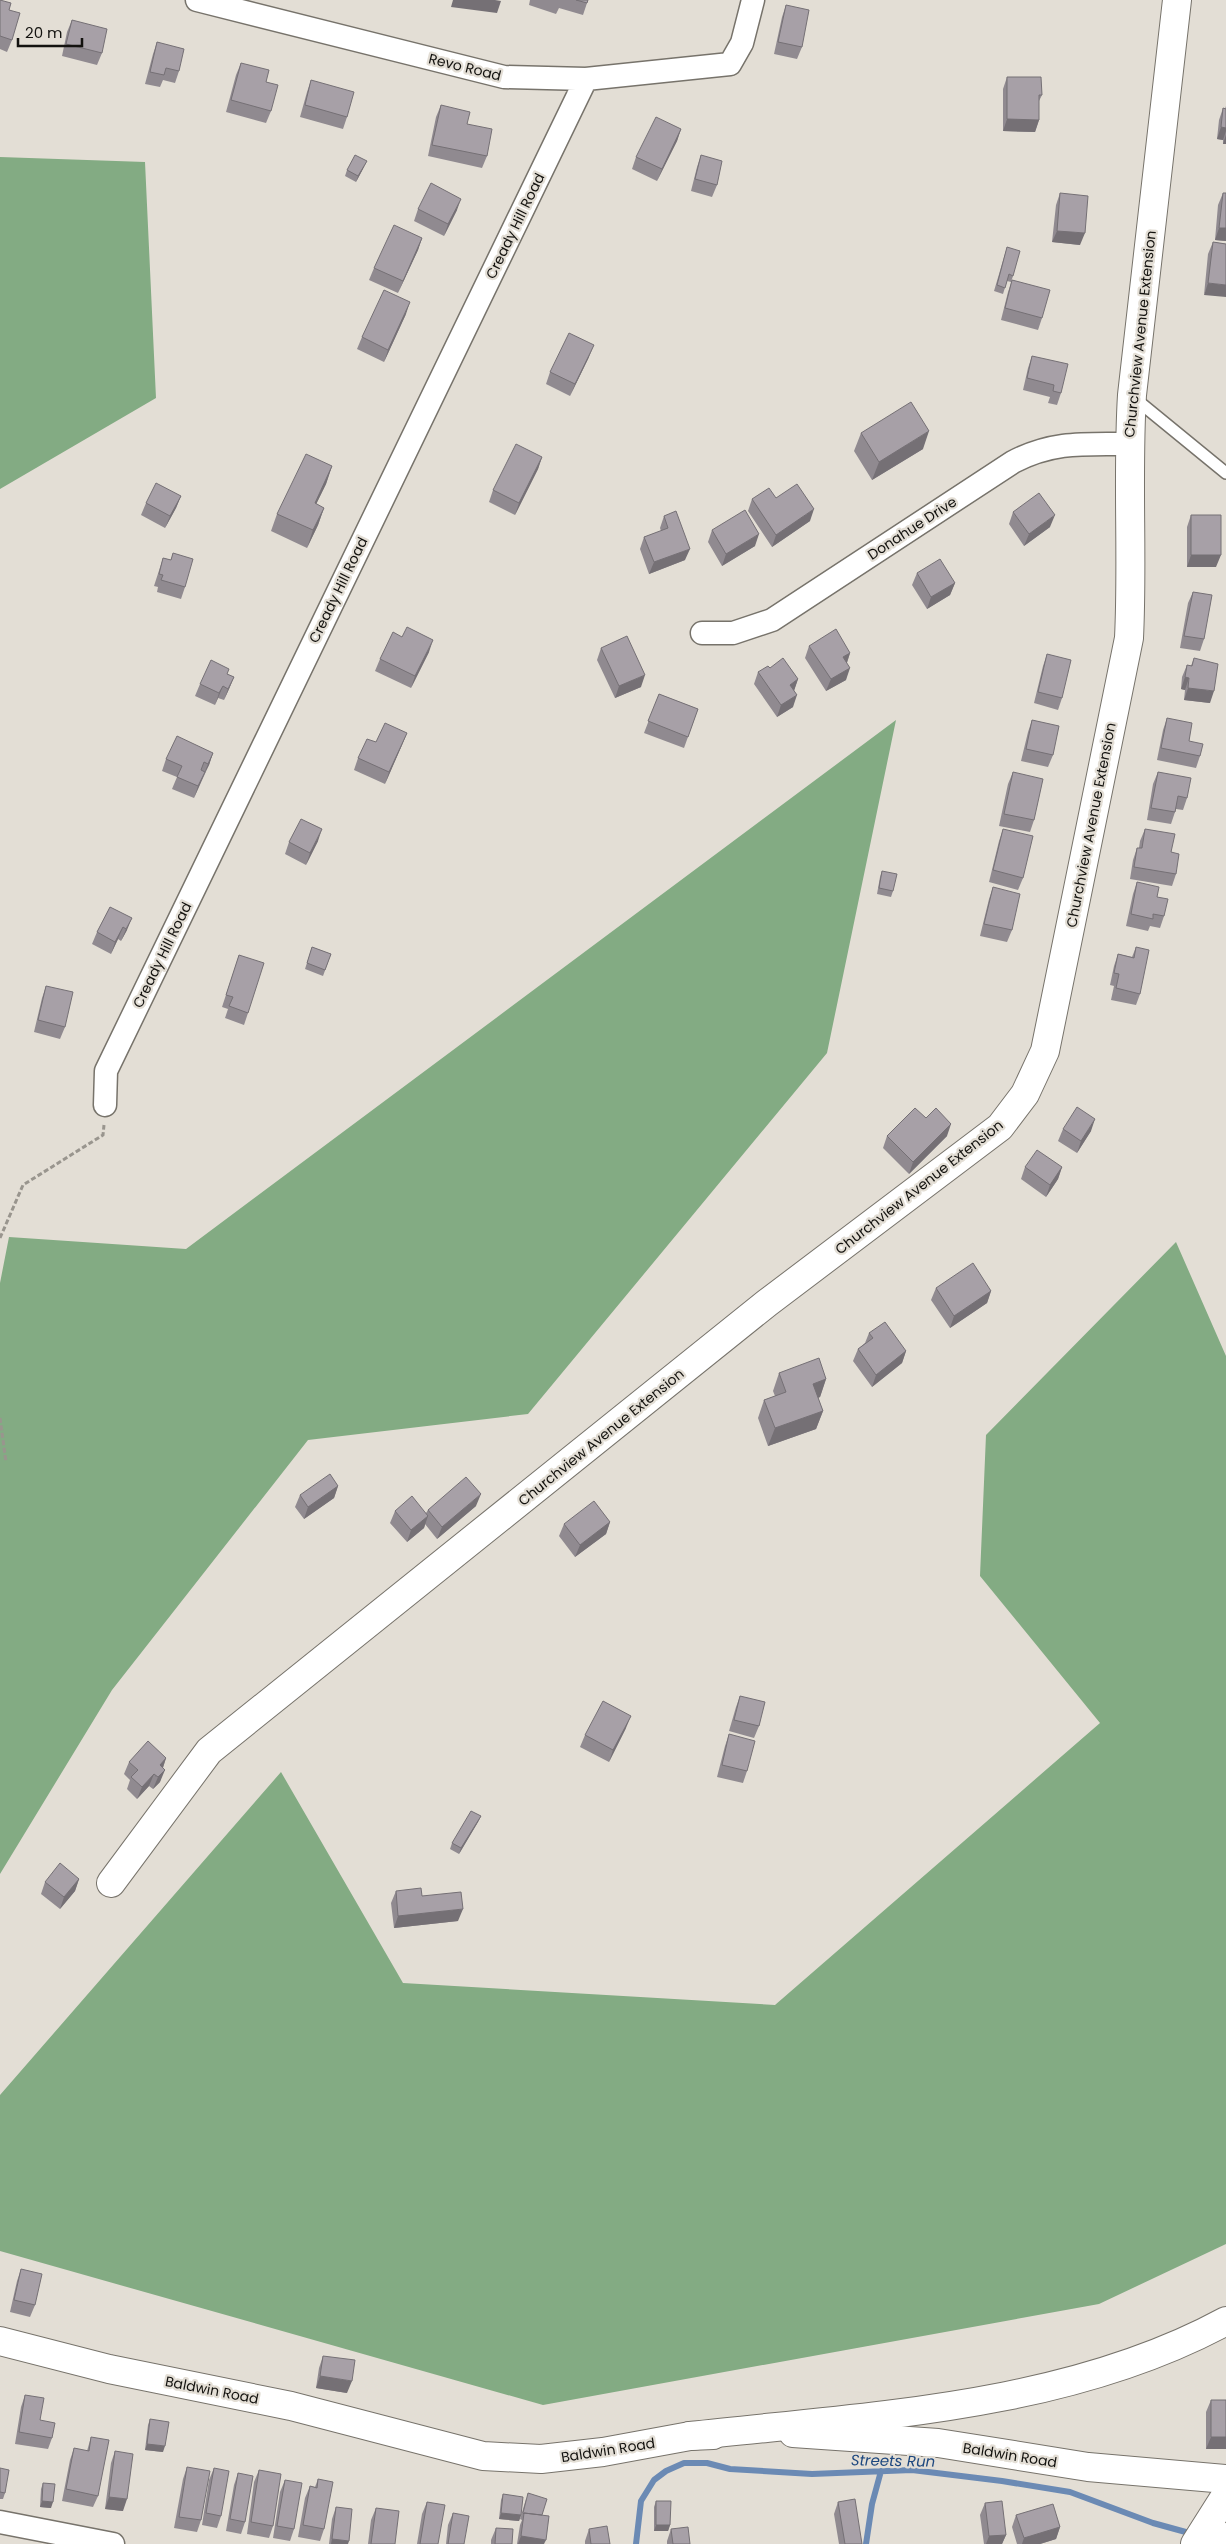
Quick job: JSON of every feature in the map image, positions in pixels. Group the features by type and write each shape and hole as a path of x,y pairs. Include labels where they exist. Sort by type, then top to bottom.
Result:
{"street":[{"name":"Revo Road","path":"197,0 504,77 586,79 730,64 742,43 752,0"},
{"name":"Churchview Avenue Extension","path":"111,1883 209,1751 767,1303 1000,1127 1025,1094 1045,1051 1129,638 1131,590 1129,444 1132,395 1177,0"},
{"name":"Cready Hill Road","path":"105,1104 106,1071 110,1062 586,79"},
{"name":"Donahue Drive","path":"702,632 733,633 772,620 1013,462 1036,450 1068,444 1129,444"},
{"path":"690,2436 893,2413 996,2398 1071,2381 1146,2356 1226,2321"},
{"name":"Baldwin Road","path":"0,2341 109,2369 291,2406 482,2456 541,2460 603,2452 690,2436 770,2431 938,2443 1088,2467 1226,2479"},
{"path":"1196,2544 1226,2495"},
{"path":"0,2522 113,2544"},
{"path":"1222,2544 1226,2537"}],"lane":[{"path":"1132,395 1226,473"}],"path":[{"path":"0,1238 23,1185 103,1135 105,1104"},
{"path":"0,1418 6,1462"}],"green space":[{"path":"0,157 145,162 156,398 0,489"},
{"path":"896,720 827,1053 528,1414 308,1440 112,1690 0,1874 0,1283 9,1237 186,1249"},
{"path":"1176,1242 1226,1356 1226,2244 1099,2304 543,2405 0,2251 0,2095 281,1772 403,1983 775,2005 1100,1723 980,1576 986,1435"}],"building":[{"path":"0,0 11,3 9,10 20,13 12,40 0,36"},
{"path":"576,0 588,0 587,3"},
{"path":"786,5 809,10 802,47 778,42"},
{"path":"72,20 107,29 102,53 66,44"},
{"path":"157,42 184,49 179,71 166,68 164,75 150,72"},
{"path":"241,63 269,70 266,82 278,85 271,111 231,100"},
{"path":"1007,77 1041,77 1042,95 1039,95 1039,120 1007,119"},
{"path":"311,80 354,92 347,117 305,105"},
{"path":"441,105 470,112 467,124 492,129 487,156 432,145"},
{"path":"1223,108 1226,109 1226,128 1221,127"},
{"path":"656,117 681,129 662,169 636,157"},
{"path":"355,155 367,161 358,176 347,170"},
{"path":"701,155 722,161 717,185 695,179"},
{"path":"431,183 461,199 448,224 418,209"},
{"path":"1060,193 1088,196 1085,233 1057,231"},
{"path":"1223,193 1226,193 1226,228 1219,228"},
{"path":"394,225 422,238 403,281 374,268"},
{"path":"1213,242 1226,244 1226,285 1208,283"},
{"path":"1007,247 1020,251 1013,276 1009,274 1005,288 997,285"},
{"path":"1012,280 1050,290 1042,318 1005,308"},
{"path":"384,290 410,302 388,350 362,337"},
{"path":"569,333 594,345 575,384 550,372"},
{"path":"1032,356 1068,364 1061,393 1053,391 1054,385 1027,378"},
{"path":"911,402 929,431 879,462 861,433"},
{"path":"516,444 542,457 519,503 493,490"},
{"path":"306,454 332,466 315,503 324,508 313,530 277,514"},
{"path":"156,483 181,496 170,516 146,503"},
{"path":"797,484 814,509 776,535 752,499 769,488 776,498"},
{"path":"1039,493 1055,515 1029,534 1013,512"},
{"path":"745,510 759,534 726,554 712,530"},
{"path":"676,511 690,549 654,562 644,537 668,528 664,516"},
{"path":"1191,515 1221,515 1221,555 1191,555"},
{"path":"173,553 193,559 185,587 161,580 163,575 159,574 163,558 171,560"},
{"path":"940,559 955,583 931,597 917,573"},
{"path":"1193,592 1212,595 1204,639 1184,636"},
{"path":"407,627 433,640 415,676 380,659 393,632 402,637"},
{"path":"836,629 850,653 843,657 850,668 831,679 809,646"},
{"path":"627,636 645,675 619,686 601,648"},
{"path":"1047,654 1071,660 1062,698 1038,692"},
{"path":"783,658 798,679 790,685 797,695 781,705 758,672 768,666 770,668"},
{"path":"1194,658 1218,664 1214,691 1188,688 1189,678 1185,677 1187,665 1192,666"},
{"path":"211,660 229,669 227,674 234,677 228,689 223,686 219,693 200,684"},
{"path":"659,694 698,709 688,737 648,721"},
{"path":"1167,718 1192,723 1189,741 1203,744 1200,756 1161,748"},
{"path":"1032,720 1059,726 1053,755 1026,749"},
{"path":"385,723 407,733 389,772 358,758 367,739 376,742"},
{"path":"177,736 213,753 208,764 204,762 201,770 205,772 198,786 177,777 182,766 166,759"},
{"path":"1013,772 1043,779 1034,820 1004,814"},
{"path":"1158,772 1191,778 1187,798 1178,796 1175,812 1151,808"},
{"path":"301,819 322,829 310,853 289,842"},
{"path":"1003,829 1033,836 1023,878 993,870"},
{"path":"1145,829 1175,834 1171,852 1179,854 1176,874 1134,867 1137,848 1142,848"},
{"path":"882,871 897,874 893,891 879,888"},
{"path":"1137,882 1159,887 1157,897 1168,899 1164,916 1153,914 1153,919 1131,914"},
{"path":"993,887 1020,894 1012,930 984,924"},
{"path":"110,907 132,918 126,929 123,927 115,942 97,932"},
{"path":"312,947 331,954 325,970 307,963"},
{"path":"1136,947 1149,950 1140,994 1116,988 1119,974 1114,973 1118,954 1134,958"},
{"path":"239,955 264,963 248,1013 229,1006 233,997 226,995"},
{"path":"46,986 73,992 65,1027 38,1020"},
{"path":"1077,1107 1095,1119 1081,1141 1063,1129"},
{"path":"915,1108 926,1118 936,1108 951,1124 913,1162 887,1136"},
{"path":"1037,1150 1062,1167 1050,1185 1025,1167"},
{"path":"973,1263 991,1291 954,1316 936,1288"},
{"path":"885,1322 906,1351 876,1375 858,1349 873,1338 869,1333"},
{"path":"819,1358 826,1379 813,1384 823,1411 775,1428 764,1400 786,1392 779,1373"},
{"path":"330,1474 338,1486 308,1507 300,1495"},
{"path":"466,1477 481,1494 442,1527 428,1510"},
{"path":"412,1496 428,1516 411,1530 395,1511"},
{"path":"594,1501 610,1522 580,1545 564,1524"},
{"path":"740,1696 765,1702 759,1726 734,1720"},
{"path":"603,1701 631,1716 613,1750 585,1735"},
{"path":"729,1734 755,1741 747,1771 722,1765"},
{"path":"148,1741 166,1758 160,1765 165,1770 158,1777 154,1774 142,1787 131,1777 138,1770 129,1762"},
{"path":"471,1811 481,1816 461,1848 452,1843"},
{"path":"60,1863 79,1879 64,1897 45,1882"},
{"path":"421,1888 422,1896 461,1892 463,1909 398,1916 396,1891"},
{"path":"21,2269 42,2274 35,2305 14,2300"},
{"path":"323,2356 355,2360 352,2381 320,2376"},
{"path":"25,2395 44,2398 40,2420 55,2423 52,2438 19,2432"},
{"path":"1211,2400 1226,2400 1226,2437 1211,2437"},
{"path":"150,2419 169,2422 165,2446 147,2444"},
{"path":"91,2437 109,2440 98,2496 66,2489 74,2448 89,2451"},
{"path":"115,2451 133,2454 127,2499 109,2497"},
{"path":"187,2467 210,2471 201,2520 179,2517"},
{"path":"0,2468 9,2470 5,2493 0,2492"},
{"path":"214,2468 229,2471 221,2516 206,2513"},
{"path":"259,2470 281,2474 273,2526 251,2522"},
{"path":"238,2473 253,2476 245,2522 230,2519"},
{"path":"318,2479 333,2482 324,2529 303,2525 310,2486 317,2488"},
{"path":"285,2480 302,2483 294,2529 277,2526"},
{"path":"43,2483 55,2484 53,2502 42,2501"},
{"path":"528,2493 547,2499 542,2515 523,2513"},
{"path":"503,2494 523,2497 521,2515 501,2513"},
{"path":"855,2499 862,2544 845,2544 838,2502"},
{"path":"656,2501 671,2501 670,2525 656,2525"},
{"path":"1002,2501 1006,2535 989,2536 985,2503"},
{"path":"427,2502 445,2505 438,2544 420,2544"},
{"path":"1053,2504 1060,2527 1024,2538 1016,2515"},
{"path":"336,2507 352,2509 349,2541 332,2539"},
{"path":"376,2508 399,2511 395,2544 371,2544"},
{"path":"453,2513 469,2516 464,2544 448,2544"},
{"path":"524,2513 549,2516 546,2540 521,2536"},
{"path":"607,2526 610,2544 591,2544 589,2529"},
{"path":"688,2527 690,2544 673,2544 671,2529"},
{"path":"496,2528 513,2529 512,2544 495,2544"}],"waterway":[{"name":"Streets Run","path":"636,2544 641,2501 654,2480 666,2471 684,2463 707,2463 730,2469 812,2474 912,2470 1002,2481 1070,2492 1153,2523 1193,2534"},
{"path":"866,2544 872,2504 881,2471"}]}
